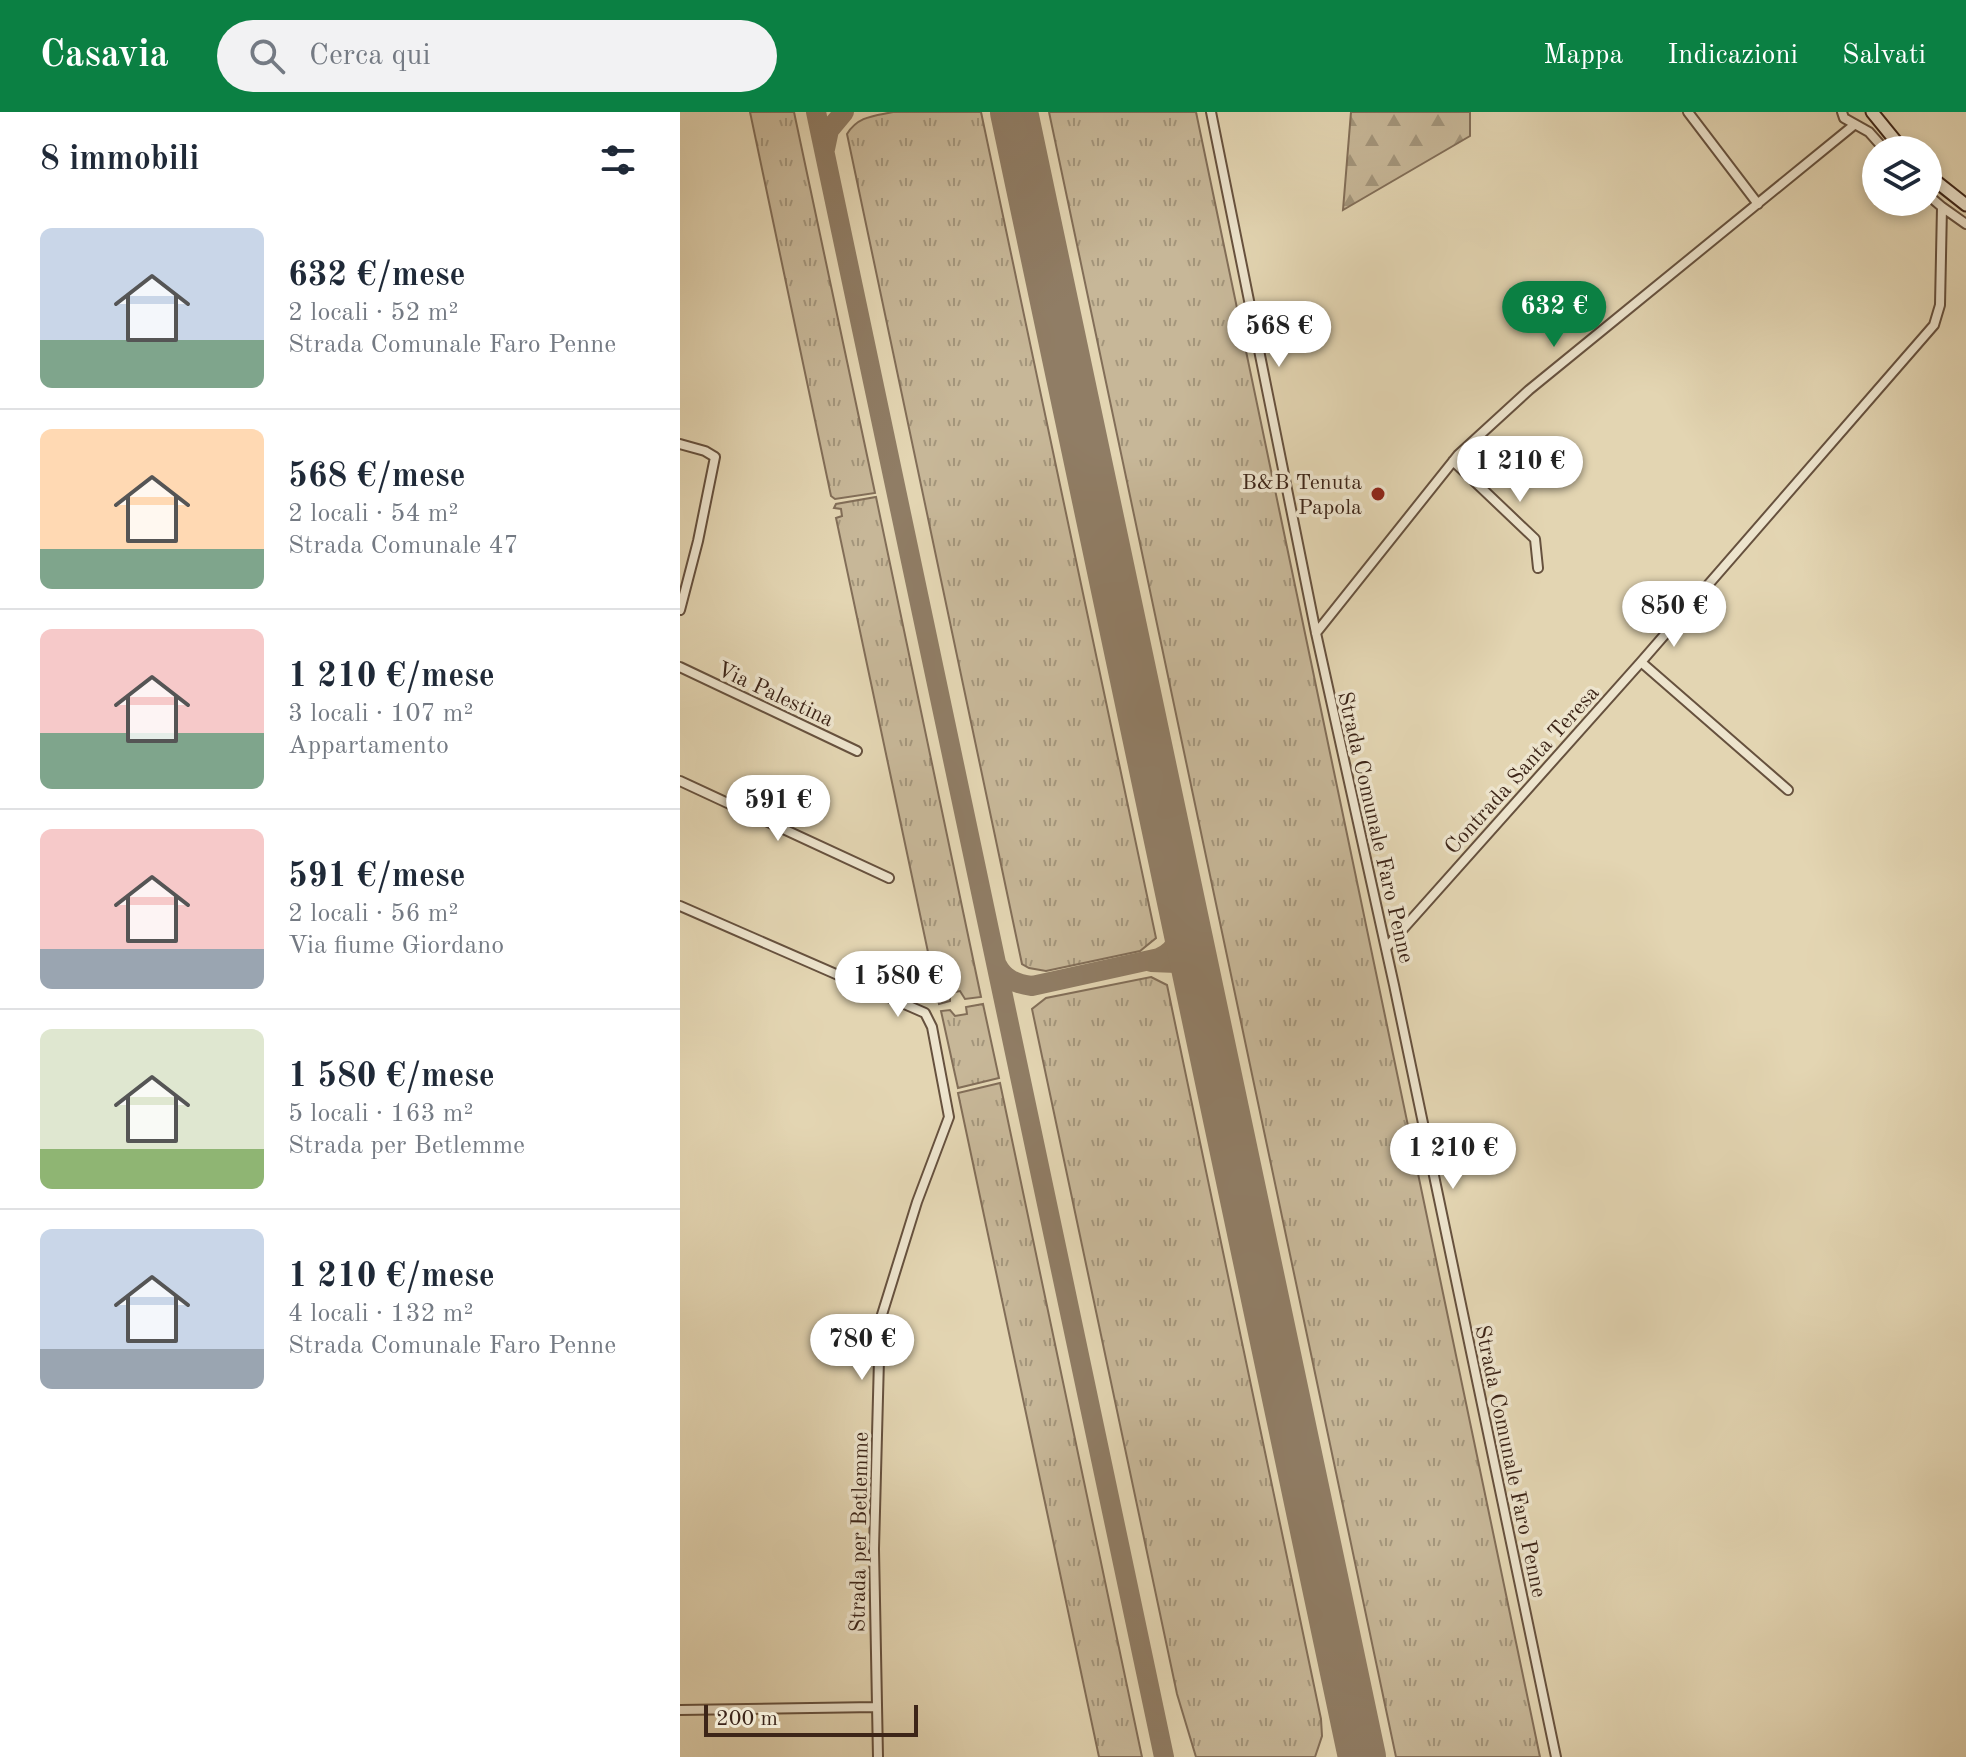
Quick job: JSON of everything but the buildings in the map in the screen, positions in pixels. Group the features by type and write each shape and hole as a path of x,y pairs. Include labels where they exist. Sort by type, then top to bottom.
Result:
{"street":[{"name":"Strada Comunale Faro Penne","path":"1211,112 1316,633 1386,948 1556,1757"},
{"path":"1688,112 1758,204"},
{"path":"1842,112 1844,118 1873,136"},
{"path":"1872,112 1892,136"},
{"path":"1316,633 1453,461 1529,390 1854,125"},
{"path":"1942,186 1966,205"},
{"path":"1942,207 1966,224"},
{"name":"Contrada Santa Teresa","path":"1386,948 1641,662 1934,325 1940,305 1942,216"},
{"path":"680,444 715,457 680,610"},
{"path":"1453,461 1535,539 1538,568"},
{"path":"1641,662 1788,790"},
{"name":"Via Palestina","path":"680,667 857,751"},
{"path":"680,781 889,878"},
{"name":"Strada per Betlemme","path":"680,906 925,1013 932,1027 949,1117 908,1229 880,1321 874,1549 878,1757"},
{"path":"680,1710 876,1707"}],"green space":[{"path":"750,112 794,112 875,493 835,499 831,496"},
{"path":"893,112 981,112 1156,938 1140,951 1046,971 1022,964 847,134 861,120"},
{"path":"1049,112 1196,112 1540,1757 1396,1757"},
{"path":"1351,112 1470,112 1470,136 1343,210"},
{"path":"876,497 981,997 965,999 960,991 950,993 950,1001 939,1004 836,518 842,516 841,509 834,508 836,504"},
{"path":"1151,977 1167,985 1321,1719 1322,1736 1315,1757 1196,1757 1177,1694 1032,1009 1046,998"},
{"path":"983,1004 999,1078 958,1088 941,1011 950,1010 955,1016 967,1014 966,1007"},
{"path":"1000,1083 1142,1757 1099,1757 958,1093"}],"taxiway":[{"path":"816,112 1164,1757"},
{"path":"825,149 829,130 844,112"},
{"path":"1010,112 1018,132"},
{"path":"997,965 1011,980 1032,986 1159,958 1172,949 1179,936 1181,905"},
{"path":"1151,962 1177,963 1193,982 1202,1002"},
{"path":"1357,1757 1358,1742"}],"runway":[{"path":"1014,112 1362,1757"}],"place":[{"name":"B&B Tenuta Papola","path":"1378,494"}]}
